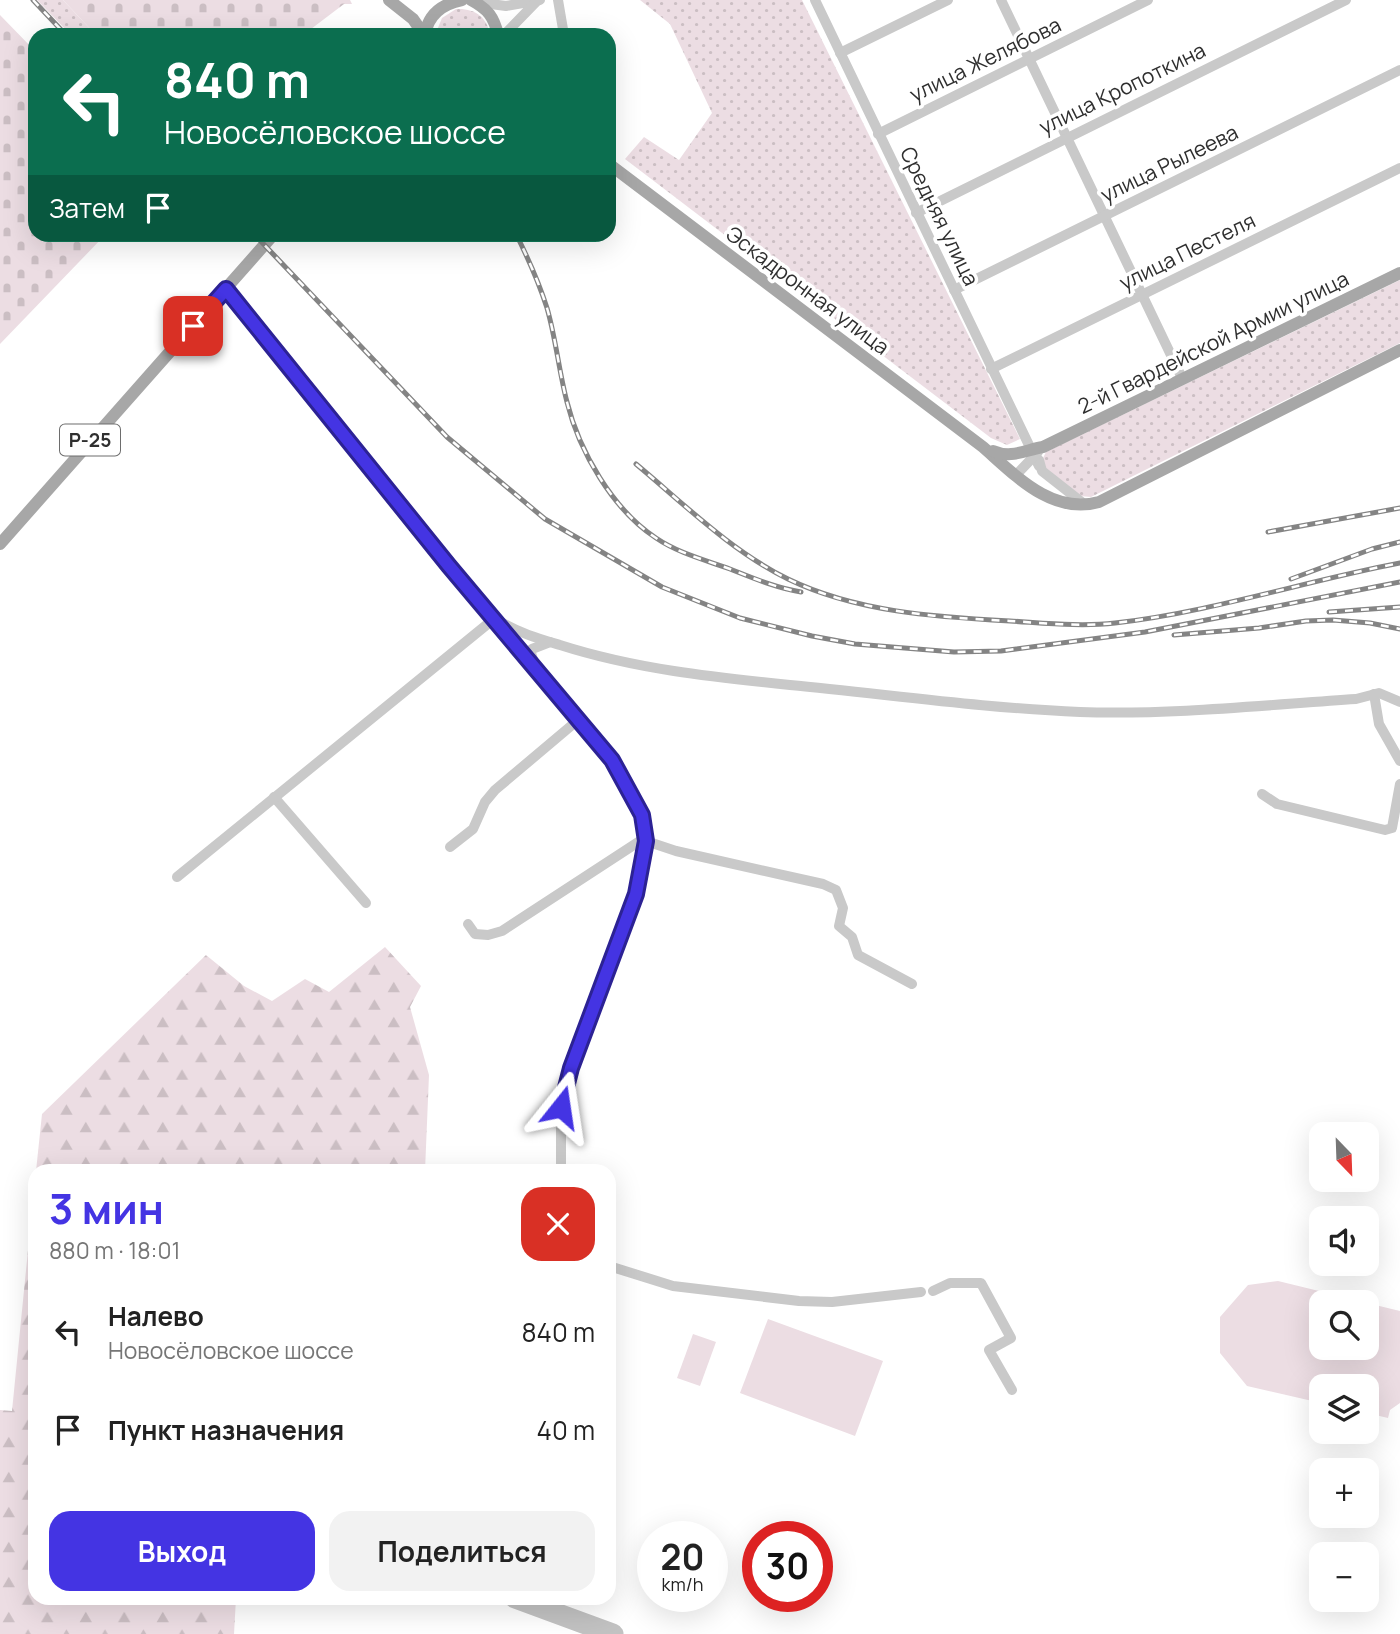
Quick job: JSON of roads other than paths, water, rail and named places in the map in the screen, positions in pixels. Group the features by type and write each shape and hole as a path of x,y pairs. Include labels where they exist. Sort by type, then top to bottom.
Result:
{"main road":[{"path":"427,28 430,18 440,7 447,3 469,1 486,9 494,19 496,28"},
{"path":"397,3 420,28"},
{"name":"Эскадронная улица","path":"616,168 983,447 1029,486 1062,504 1087,506"},
{"name":"Р-25","path":"0,544 267,242"},
{"name":"2-й Гвардейской Армии улица","path":"983,447 1002,455 1034,457 1043,447 1400,273"},
{"path":"1087,506 1400,350"}],"street":[{"path":"558,0 563,28"},
{"name":"Средняя улица","path":"815,0 1034,457"},
{"path":"840,53 948,0"},
{"path":"1002,0 1182,378"},
{"name":"улица Желябова","path":"878,134 1148,0"},
{"name":"улица Кропоткина","path":"916,213 1346,0"},
{"path":"469,1 506,6 538,1"},
{"path":"511,28 538,1"},
{"name":"улица Рылеева","path":"954,290 1400,70"},
{"name":"улица Пестеля","path":"991,369 1400,168"},
{"path":"226,289 449,566 612,760 642,815 646,839 636,894 571,1068 561,1107 561,1164"},
{"path":"1016,475 1034,457 1042,471 1087,506"},
{"path":"495,618 508,626 589,654 647,668 738,680 1076,711 1156,711 1248,706 1356,699 1378,693 1400,702"},
{"path":"177,877 495,618"},
{"path":"536,669 531,657 533,649 551,642"},
{"path":"1374,694 1379,724 1400,761"},
{"path":"450,848 473,829 485,802 495,790 578,720"},
{"path":"1262,794 1277,804 1385,830 1392,828 1400,784"},
{"path":"274,797 366,903"},
{"path":"468,924 475,934 488,935 502,931 646,839"},
{"path":"646,839 676,851 823,884 836,891 843,908 839,926 852,937 858,955 912,984"},
{"path":"616,1268 673,1286 799,1301 832,1302 921,1292"},
{"path":"933,1291 950,1283 981,1283 1011,1338 989,1350 1012,1390"}],"railway":[{"path":"33,0 59,28"},
{"path":"262,242 447,437 545,519 662,587 740,618 855,644 954,652 1001,651 1145,632 1400,582"},
{"path":"520,242 547,308 573,421 589,459 612,496 640,526 673,548 765,582 801,592"},
{"path":"636,464 728,541 788,579 841,599 925,615 1062,624 1115,623 1187,612 1400,563"},
{"path":"1268,532 1400,508"},
{"path":"1291,579 1372,549 1400,542"},
{"path":"1329,612 1400,607"},
{"path":"1174,635 1333,620 1400,629"}]}
